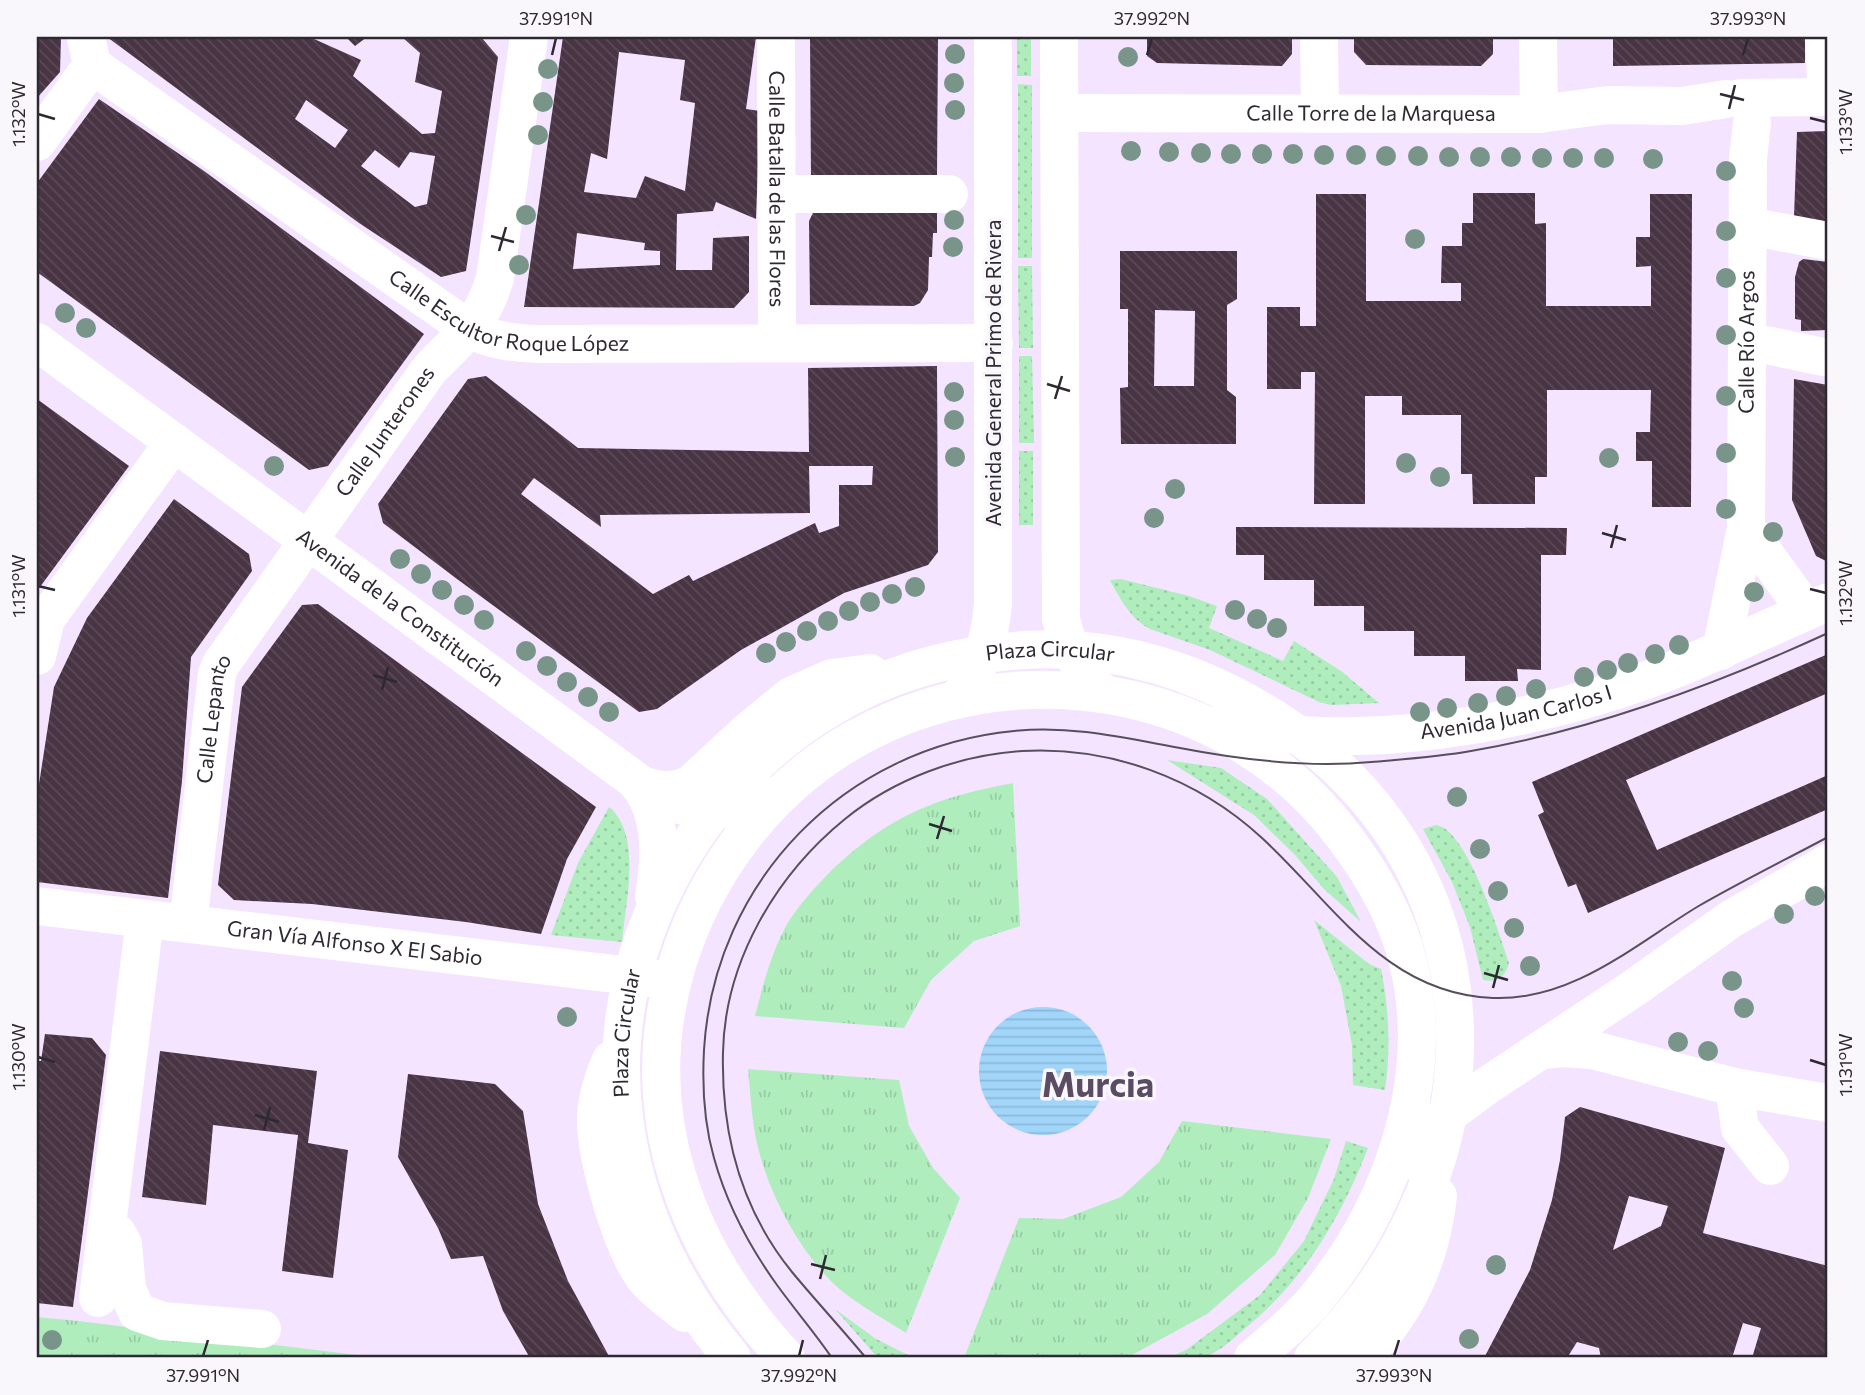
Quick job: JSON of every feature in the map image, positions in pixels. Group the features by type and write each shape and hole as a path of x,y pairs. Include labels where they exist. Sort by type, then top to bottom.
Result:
{"street":[{"name":"Calle Junterones","path":"308,542 429,370 470,330 487,303 495,278 529,37"},
{"name":"Calle Batalla de las Flores","path":"776,37 777,343"},
{"name":"Avenida General Primo de Rivera","path":"956,700 971,682 984,654 992,623 993,37"},
{"path":"1059,37 1060,607 1070,649 1085,676 1104,694"},
{"path":"1319,37 1320,113"},
{"path":"1538,37 1539,114"},
{"path":"1822,44 1827,97"},
{"name":"Calle Escultor Roque López","path":"89,51 470,330 489,339 511,343 994,342"},
{"path":"37,142 89,51"},
{"name":"Calle Torre de la Marquesa","path":"1059,113 1539,114 1608,105 1682,106 1742,119 1827,97"},
{"name":"Calle Río Argos","path":"1721,651 1746,528 1748,226 1742,119"},
{"path":"777,194 949,194"},
{"path":"1748,226 1828,241"},
{"path":"1748,341 1828,358"},
{"name":"Avenida de la Constitución","path":"37,342 662,799 681,807 713,809 757,803 783,792"},
{"path":"37,656 46,620 174,442"},
{"path":"1746,528 1817,606"},
{"name":"Calle Lepanto","path":"188,923 217,674 221,664 308,542"},
{"name":"Avenida Juan Carlos I","path":"1186,717 1227,726 1300,735 1410,732 1468,725 1577,701 1656,676 1721,651 1817,606"},
{"name":"Plaza Circular","path":"723,1347 679,1283 659,1244 643,1203 631,1160 624,1118 621,1077 623,1034 632,976 647,926 682,855 713,809 771,748 845,698 910,671 984,654 1070,649 1128,656 1187,673 1229,692 1300,735 1336,767 1379,816 1415,871 1434,912 1453,985 1456,1030 1456,1063 1446,1129 1413,1220 1392,1259 1324,1358"},
{"path":"638,784 665,791 681,789 691,784 772,711 791,696 817,683 832,678 910,671"},
{"name":"Plaza Circular","path":"786,1358 759,1329 713,1262 695,1227 670,1152 661,1076 662,1046 673,981 685,940 720,869 743,836 783,792 829,755 864,733 898,718 956,700 1015,691 1055,689 1135,699 1210,727 1252,751 1309,796 1359,856 1380,891 1408,962 1417,1031 1416,1071 1403,1133 1376,1203 1358,1238 1312,1304 1253,1358"},
{"path":"638,784 652,806 657,837 657,882 647,926"},
{"path":"1376,1203 1391,1175 1424,1132 1446,1129 1539,1051 1731,919 1828,863"},
{"name":"Gran Vía Alfonso X El Sabio","path":"37,906 673,981"},
{"path":"98,1297 145,919"},
{"path":"1539,1051 1562,1048 1593,1049 1734,1087 1828,1103"},
{"path":"1734,1087 1740,1128 1770,1166"},
{"path":"1362,1358 1396,1315 1419,1276 1436,1221 1446,1129"},
{"path":"107,1216 122,1244 127,1289 136,1312 163,1321 262,1329"}],"green space":[{"path":"1017,37 1031,37 1031,76 1017,76"},
{"path":"1018,84 1032,85 1032,258 1018,258"},
{"path":"1018,266 1032,266 1033,348 1019,348"},
{"path":"1019,356 1032,356 1034,443 1019,443"},
{"path":"1019,451 1033,451 1033,525 1019,525"},
{"path":"1121,579 1217,606 1209,628 1283,661 1294,641 1341,671 1379,703 1331,705 1319,702 1210,650 1150,629 1132,614 1110,580"},
{"path":"1167,760 1221,768 1267,799 1337,877 1361,922 1324,889 1295,855 1254,815"},
{"path":"1013,783 1020,926 974,941 931,980 904,1028 755,1016 764,981 786,926 810,894 848,856 869,839 911,813 958,796"},
{"path":"609,807 619,819 629,852 622,942 551,935 578,863"},
{"path":"1436,825 1448,831 1459,844 1490,907 1509,963 1506,972 1497,979 1483,980 1470,927 1452,882 1423,829"},
{"path":"1314,920 1369,964 1381,969 1388,1029 1385,1090 1353,1085 1352,1045 1341,986"},
{"path":"748,1069 899,1080 909,1126 933,1168 960,1198 906,1333 835,1285 814,1262 791,1227 771,1188 758,1148"},
{"path":"1182,1121 1331,1139 1308,1198 1275,1255 1207,1314 1132,1355 1116,1358 964,1358 1019,1218 1063,1219 1121,1197 1159,1162"},
{"path":"1346,1141 1368,1148 1334,1222 1288,1287 1249,1325 1217,1351 1196,1359 1168,1358 1186,1350 1260,1295 1304,1241 1334,1179"},
{"path":"835,1309 876,1339 914,1358 878,1358"},
{"path":"37,1317 78,1321 382,1358 37,1358"}],"water":[{"path":"1043,1007 1068,1012 1088,1026 1102,1046 1107,1071 1102,1096 1088,1116 1068,1130 1043,1135 1018,1130 998,1116 984,1096 979,1071 984,1046 998,1026 1018,1012"}],"building":[{"path":"37,37 61,37 60,72 37,98"},
{"path":"107,37 318,37 314,39 361,60 353,76 422,134 435,133 442,91 415,82 420,53 402,37 481,37 498,57 466,271 441,277 359,223","holes":["306,100 348,130 335,148 295,119","375,150 399,168 410,152 435,156 427,204 415,207 361,166"]},
{"path":"346,37 367,37 355,46"},
{"path":"563,37 756,37 746,109 760,111 756,219 716,202 713,211 677,214 676,270 712,270 713,238 749,236 749,292 734,308 524,307","holes":["619,52 685,60 680,100 695,103 685,191 645,176 636,198 584,192 591,153 607,159","577,233 645,243 644,250 660,251 660,265 573,269"]},
{"path":"810,37 938,37 937,177 811,180"},
{"path":"1147,37 1292,37 1292,54 1282,66 1157,63 1147,56"},
{"path":"1354,37 1493,37 1493,54 1481,66 1366,65 1354,52"},
{"path":"1613,37 1805,37 1805,63 1613,66"},
{"path":"99,99 204,171 424,334 328,466 309,470 37,272 37,183"},
{"path":"1828,131 1828,224 1794,217 1797,132"},
{"path":"1473,193 1535,193 1535,224 1546,223 1546,306 1651,306 1651,266 1636,267 1636,237 1650,237 1650,194 1692,194 1691,507 1652,507 1652,461 1636,461 1636,432 1650,432 1651,390 1547,390 1547,477 1535,477 1535,504 1473,504 1472,474 1461,474 1461,415 1402,415 1402,396 1365,396 1365,504 1314,504 1315,372 1301,372 1301,389 1267,389 1267,307 1300,307 1300,326 1316,326 1316,194 1366,194 1366,301 1461,301 1461,283 1441,283 1442,246 1462,246 1462,223 1473,223"},
{"path":"937,208 937,233 933,233 932,257 929,257 928,290 920,303 914,306 810,305 809,221 813,213"},
{"path":"1120,251 1237,251 1237,299 1227,305 1227,390 1236,397 1236,444 1121,444 1120,388 1128,387 1128,309 1120,309","holes":["1155,310 1195,311 1194,386 1154,386"]},
{"path":"1803,259 1828,262 1828,330 1801,331 1801,320 1795,319 1795,277 1799,262"},
{"path":"937,366 938,552 928,565 844,593 741,650 657,709 639,712 383,523 378,504 468,379 486,376 578,448 809,452 808,368","holes":["809,466 873,466 872,485 839,485 839,526 819,533 815,523 693,581 689,575 653,594 521,494 534,478 601,527 600,515 810,513"]},
{"path":"1794,379 1828,385 1828,562 1816,556 1792,500"},
{"path":"37,399 129,466 37,591"},
{"path":"174,499 249,554 252,571 191,657 182,781 168,898 37,882 37,797 54,687 87,618"},
{"path":"1236,527 1567,528 1566,555 1541,555 1541,670 1517,669 1518,681 1465,681 1465,656 1414,656 1414,631 1364,631 1364,606 1314,606 1314,580 1264,580 1264,555 1236,555"},
{"path":"318,604 596,807 567,859 541,934 466,922 312,904 234,900 218,885 242,687 302,605"},
{"path":"1828,654 1828,693 1626,780 1657,850 1828,775 1828,809 1588,913 1576,884 1568,887 1538,815 1544,812 1532,782"},
{"path":"45,1034 92,1038 106,1055 73,1307 37,1303 37,1061 41,1061"},
{"path":"160,1051 317,1071 308,1143 348,1150 333,1278 282,1271 298,1135 213,1125 206,1205 142,1197"},
{"path":"408,1074 495,1084 523,1111 538,1204 568,1281 610,1358 530,1358 503,1311 483,1256 451,1259 438,1228 398,1157"},
{"path":"1580,1107 1725,1148 1703,1233 1828,1266 1828,1358 1752,1358 1761,1328 1743,1323 1732,1358 1601,1358 1599,1348 1577,1342 1567,1358 1484,1358 1530,1270 1552,1200 1565,1117","holes":["1629,1196 1668,1206 1661,1226 1613,1250"]}],"tram line":[{"path":"832,1358 767,1270 732,1209 719,1175 708,1131 703,1064 713,988 733,931 762,879 799,833 844,794 896,764 953,742 1014,731 1077,731 1275,762 1347,764 1459,753 1563,731 1653,704 1828,633"},
{"path":"866,1358 792,1272 759,1222 737,1168 730,1140 723,1082 723,1052 733,985 759,922 797,866 820,841 845,819 884,792 951,764 998,753 1022,751 1087,754 1151,770 1209,798 1237,817 1288,863 1364,941 1391,963 1421,980 1455,993 1493,998 1522,997 1575,981 1625,954 1697,907 1828,837"}],"district":[{"name":"Murcia","path":"1098,1085"}]}
